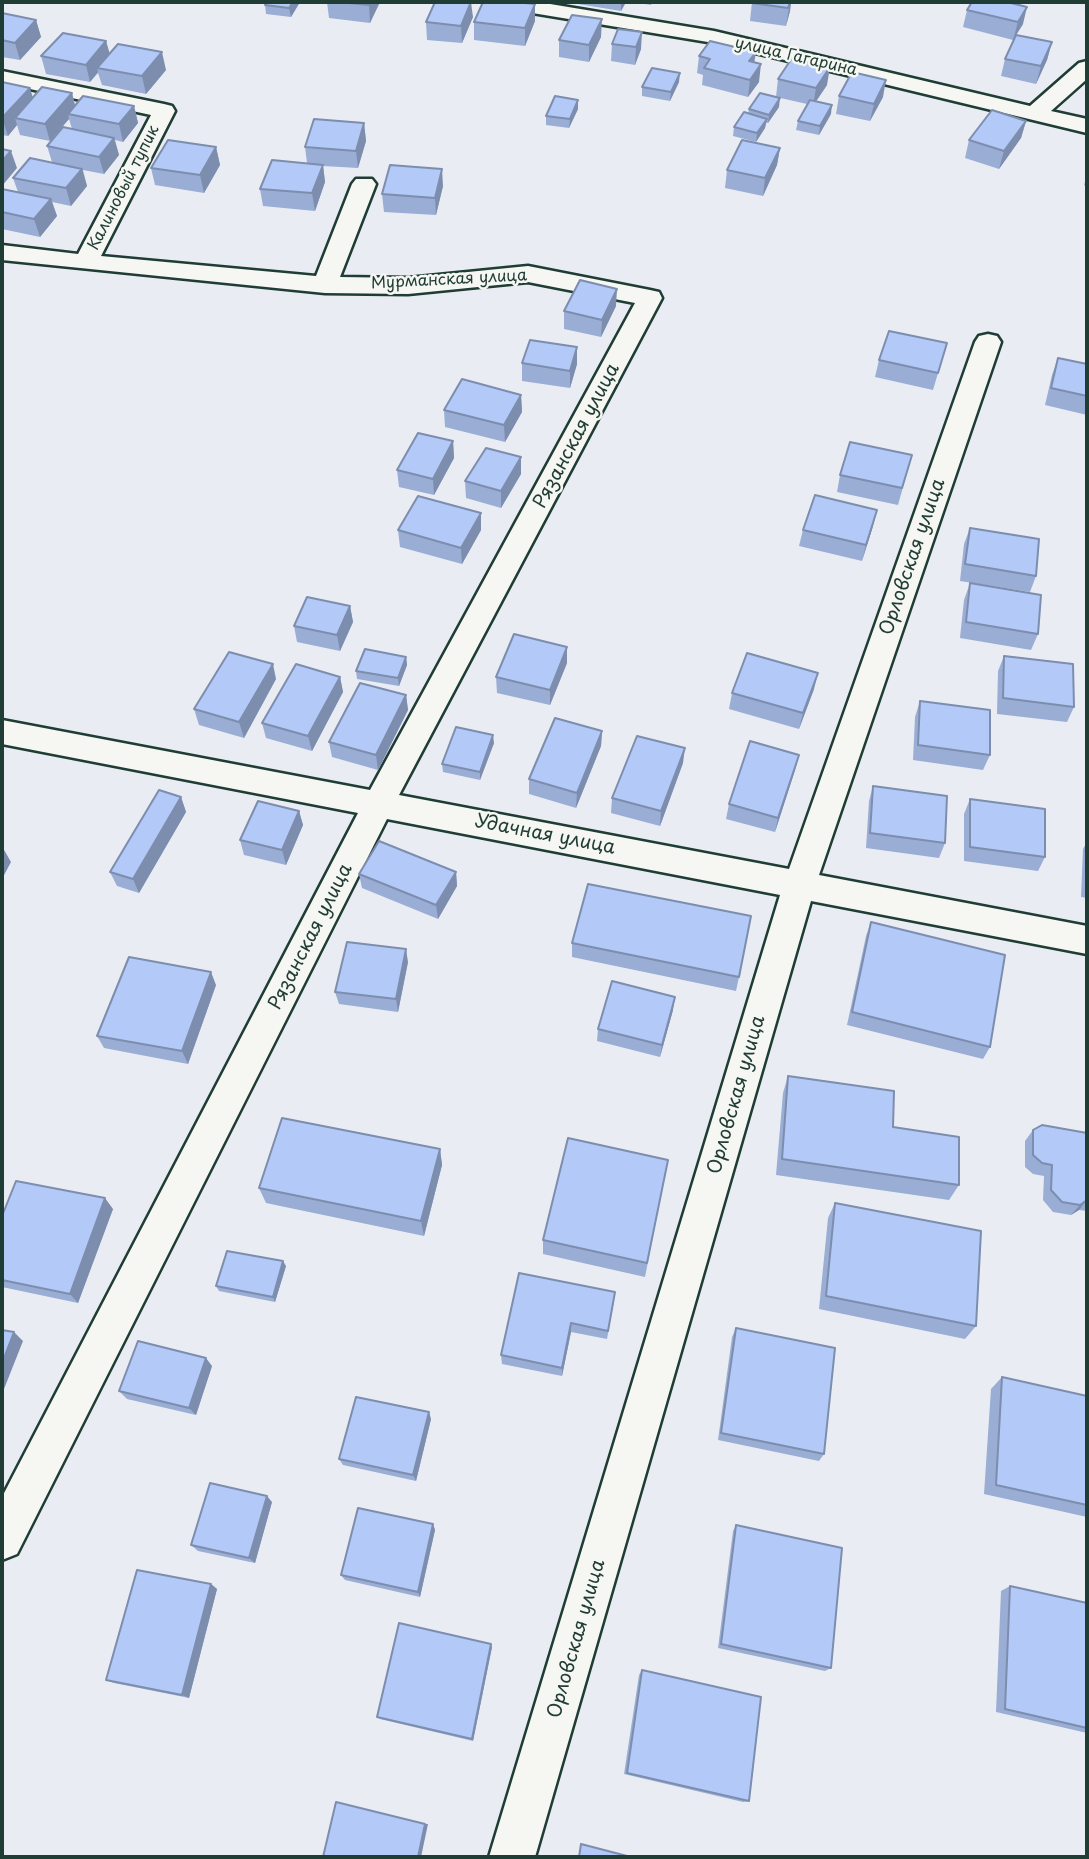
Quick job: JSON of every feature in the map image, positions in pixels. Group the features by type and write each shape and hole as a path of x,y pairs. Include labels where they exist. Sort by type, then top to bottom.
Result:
{"street":[{"name":"улица Гагарина","path":"502,2 714,37 1087,126"},
{"path":"1034,114 1087,68"},
{"name":"Калиновый тупик","path":"2,77 164,111 86,262 2,253"},
{"path":"325,285 365,184"},
{"name":"Мурманская улица","path":"86,262 325,285 408,286 528,274 650,298 629,339"},
{"name":"Рязанская улица","path":"2,1539 379,803 629,339"},
{"name":"Орловская улица","path":"512,1857 800,884 988,342"},
{"name":"Удачная улица","path":"2,732 1087,940"}],"building":[{"path":"267,2 293,2 289,8 265,5"},
{"path":"339,2 370,2 369,5"},
{"path":"435,2 471,2 461,26 426,22"},
{"path":"483,2 535,4 525,28 474,22"},
{"path":"752,2 790,2 788,8"},
{"path":"972,2 1007,2 1027,7 1018,22 967,10"},
{"path":"2,13 36,20 15,43 2,40"},
{"path":"572,15 602,19 589,45 559,40"},
{"path":"618,29 642,32 636,47 612,44"},
{"path":"63,33 106,41 86,65 41,56"},
{"path":"1016,35 1052,42 1041,66 1005,59"},
{"path":"710,41 756,52 749,61 761,64 750,80 704,68 710,59 699,56"},
{"path":"118,44 162,52 142,76 97,68"},
{"path":"792,58 830,67 816,88 778,79"},
{"path":"652,68 680,73 671,92 642,87"},
{"path":"852,72 886,80 874,104 839,96"},
{"path":"2,82 30,88 2,118"},
{"path":"42,87 72,93 45,124 15,118"},
{"path":"760,93 780,98 769,115 749,109"},
{"path":"83,96 134,106 119,124 68,114"},
{"path":"555,96 578,100 570,119 546,116"},
{"path":"810,100 832,105 820,126 798,121"},
{"path":"992,110 1026,121 1004,151 969,140"},
{"path":"744,112 767,119 757,133 734,127"},
{"path":"314,119 364,123 356,151 305,147"},
{"path":"63,127 114,138 99,157 47,146"},
{"path":"168,140 216,147 200,175 151,168"},
{"path":"742,140 780,148 765,178 727,170"},
{"path":"2,149 11,151 2,161"},
{"path":"30,158 82,169 66,188 13,178"},
{"path":"272,160 323,165 312,193 260,189"},
{"path":"390,165 442,169 435,198 382,194"},
{"path":"2,189 51,199 34,219 2,212"},
{"path":"580,280 617,289 602,320 564,311"},
{"path":"889,331 947,343 938,373 879,360"},
{"path":"530,340 577,347 570,371 522,363"},
{"path":"1058,358 1087,364 1087,396 1051,388"},
{"path":"462,379 521,395 504,425 444,410"},
{"path":"418,433 453,441 433,479 397,470"},
{"path":"850,442 912,455 902,488 840,475"},
{"path":"486,448 521,457 501,491 465,481"},
{"path":"815,495 877,510 866,545 803,530"},
{"path":"418,496 481,513 461,548 398,530"},
{"path":"970,528 1039,539 1036,576 965,564"},
{"path":"970,583 1041,595 1038,634 966,622"},
{"path":"307,597 350,606 337,635 294,626"},
{"path":"514,634 567,647 550,690 496,677"},
{"path":"365,649 406,657 398,678 356,671"},
{"path":"229,652 273,664 239,722 194,709"},
{"path":"747,653 818,673 803,713 732,693"},
{"path":"1004,656 1073,664 1074,707 1003,698"},
{"path":"296,664 340,677 308,736 262,723"},
{"path":"360,683 406,695 376,755 329,742"},
{"path":"920,701 990,710 990,755 918,745"},
{"path":"555,718 602,731 577,793 529,779"},
{"path":"456,727 493,735 480,772 442,764"},
{"path":"637,736 685,748 661,811 612,798"},
{"path":"750,741 799,755 778,818 729,804"},
{"path":"873,786 947,796 945,843 870,833"},
{"path":"159,790 181,797 133,879 110,872"},
{"path":"970,799 1045,809 1045,857 970,847"},
{"path":"258,801 299,811 282,850 240,840"},
{"path":"379,841 456,872 436,905 359,874"},
{"path":"588,884 751,916 739,977 572,943"},
{"path":"871,922 1005,955 990,1047 852,1012"},
{"path":"347,942 406,949 396,999 335,992"},
{"path":"129,957 211,972 182,1051 97,1036"},
{"path":"612,981 675,997 662,1045 598,1029"},
{"path":"788,1076 894,1091 893,1127 959,1137 959,1185 782,1159"},
{"path":"282,1118 440,1149 421,1221 259,1188"},
{"path":"1042,1125 1087,1133 1087,1200 1080,1205 1062,1202 1051,1190 1052,1165 1042,1163 1033,1155 1033,1130"},
{"path":"568,1138 668,1160 647,1263 543,1240"},
{"path":"16,1181 105,1198 70,1294 2,1280 2,1216"},
{"path":"835,1203 981,1231 976,1326 826,1296"},
{"path":"227,1251 283,1261 273,1297 216,1286"},
{"path":"519,1273 615,1292 608,1331 571,1323 562,1368 501,1355"},
{"path":"736,1328 835,1348 824,1454 721,1433"},
{"path":"2,1330 14,1332 2,1363"},
{"path":"138,1341 206,1358 189,1408 119,1391"},
{"path":"1002,1377 1087,1396 1087,1505 996,1485"},
{"path":"356,1397 429,1412 413,1475 339,1459"},
{"path":"210,1483 267,1496 249,1558 191,1545"},
{"path":"358,1508 433,1524 418,1592 341,1575"},
{"path":"736,1525 842,1548 831,1668 721,1644"},
{"path":"137,1570 211,1584 182,1695 106,1680"},
{"path":"1010,1586 1087,1603 1087,1728 1005,1709"},
{"path":"399,1623 491,1644 472,1739 377,1717"},
{"path":"642,1670 761,1697 749,1801 627,1773"},
{"path":"336,1802 425,1824 418,1857 323,1857"},
{"path":"581,1844 631,1857 579,1857"}]}
